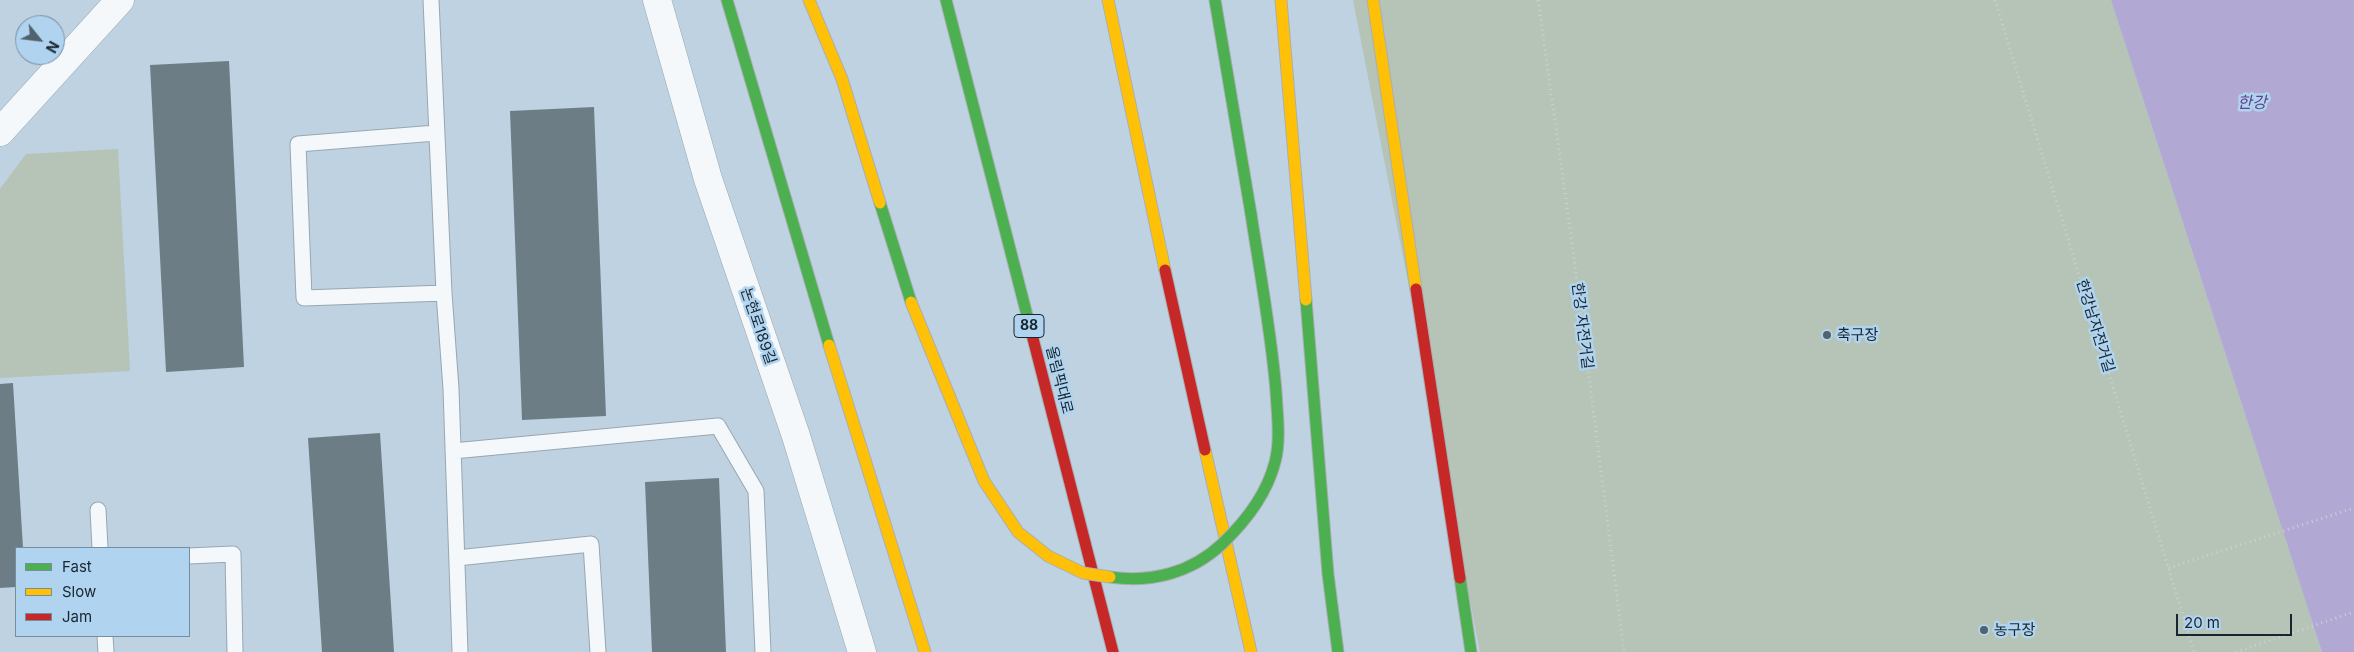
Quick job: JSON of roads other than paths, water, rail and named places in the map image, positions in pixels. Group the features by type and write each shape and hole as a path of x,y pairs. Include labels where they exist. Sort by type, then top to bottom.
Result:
{"highway":[{"path":"727,0 824,329 925,652"},
{"path":"809,0 842,79 911,302 984,481 1018,532 1048,556 1083,572 1133,580 1172,574 1208,557 1235,532 1258,502 1275,462 1278,421 1272,346 1215,0"},
{"name":"올림픽대로","path":"946,0 1113,652"},
{"path":"1108,0 1158,241 1252,652"},
{"path":"1281,0 1328,574 1338,652"},
{"path":"1373,0 1471,652"}],"street":[{"path":"0,132 120,0"},
{"name":"논현로189길","path":"657,0 708,179 796,436 862,652"}],"lane":[{"path":"431,0 453,451 460,652"},
{"path":"436,133 298,144 304,298 444,293"},
{"path":"453,451 718,426 756,491 763,652"},
{"path":"98,510 100,547"},
{"path":"457,558 591,544 598,652"},
{"path":"190,556 233,554 235,652"},
{"path":"105,637 106,652"}],"water":[{"name":"한강","path":"2111,0 2354,0 2354,652 2322,652"}],"place":[{"name":"축구장","path":"1827,335"},
{"name":"농구장","path":"1984,630"}]}
